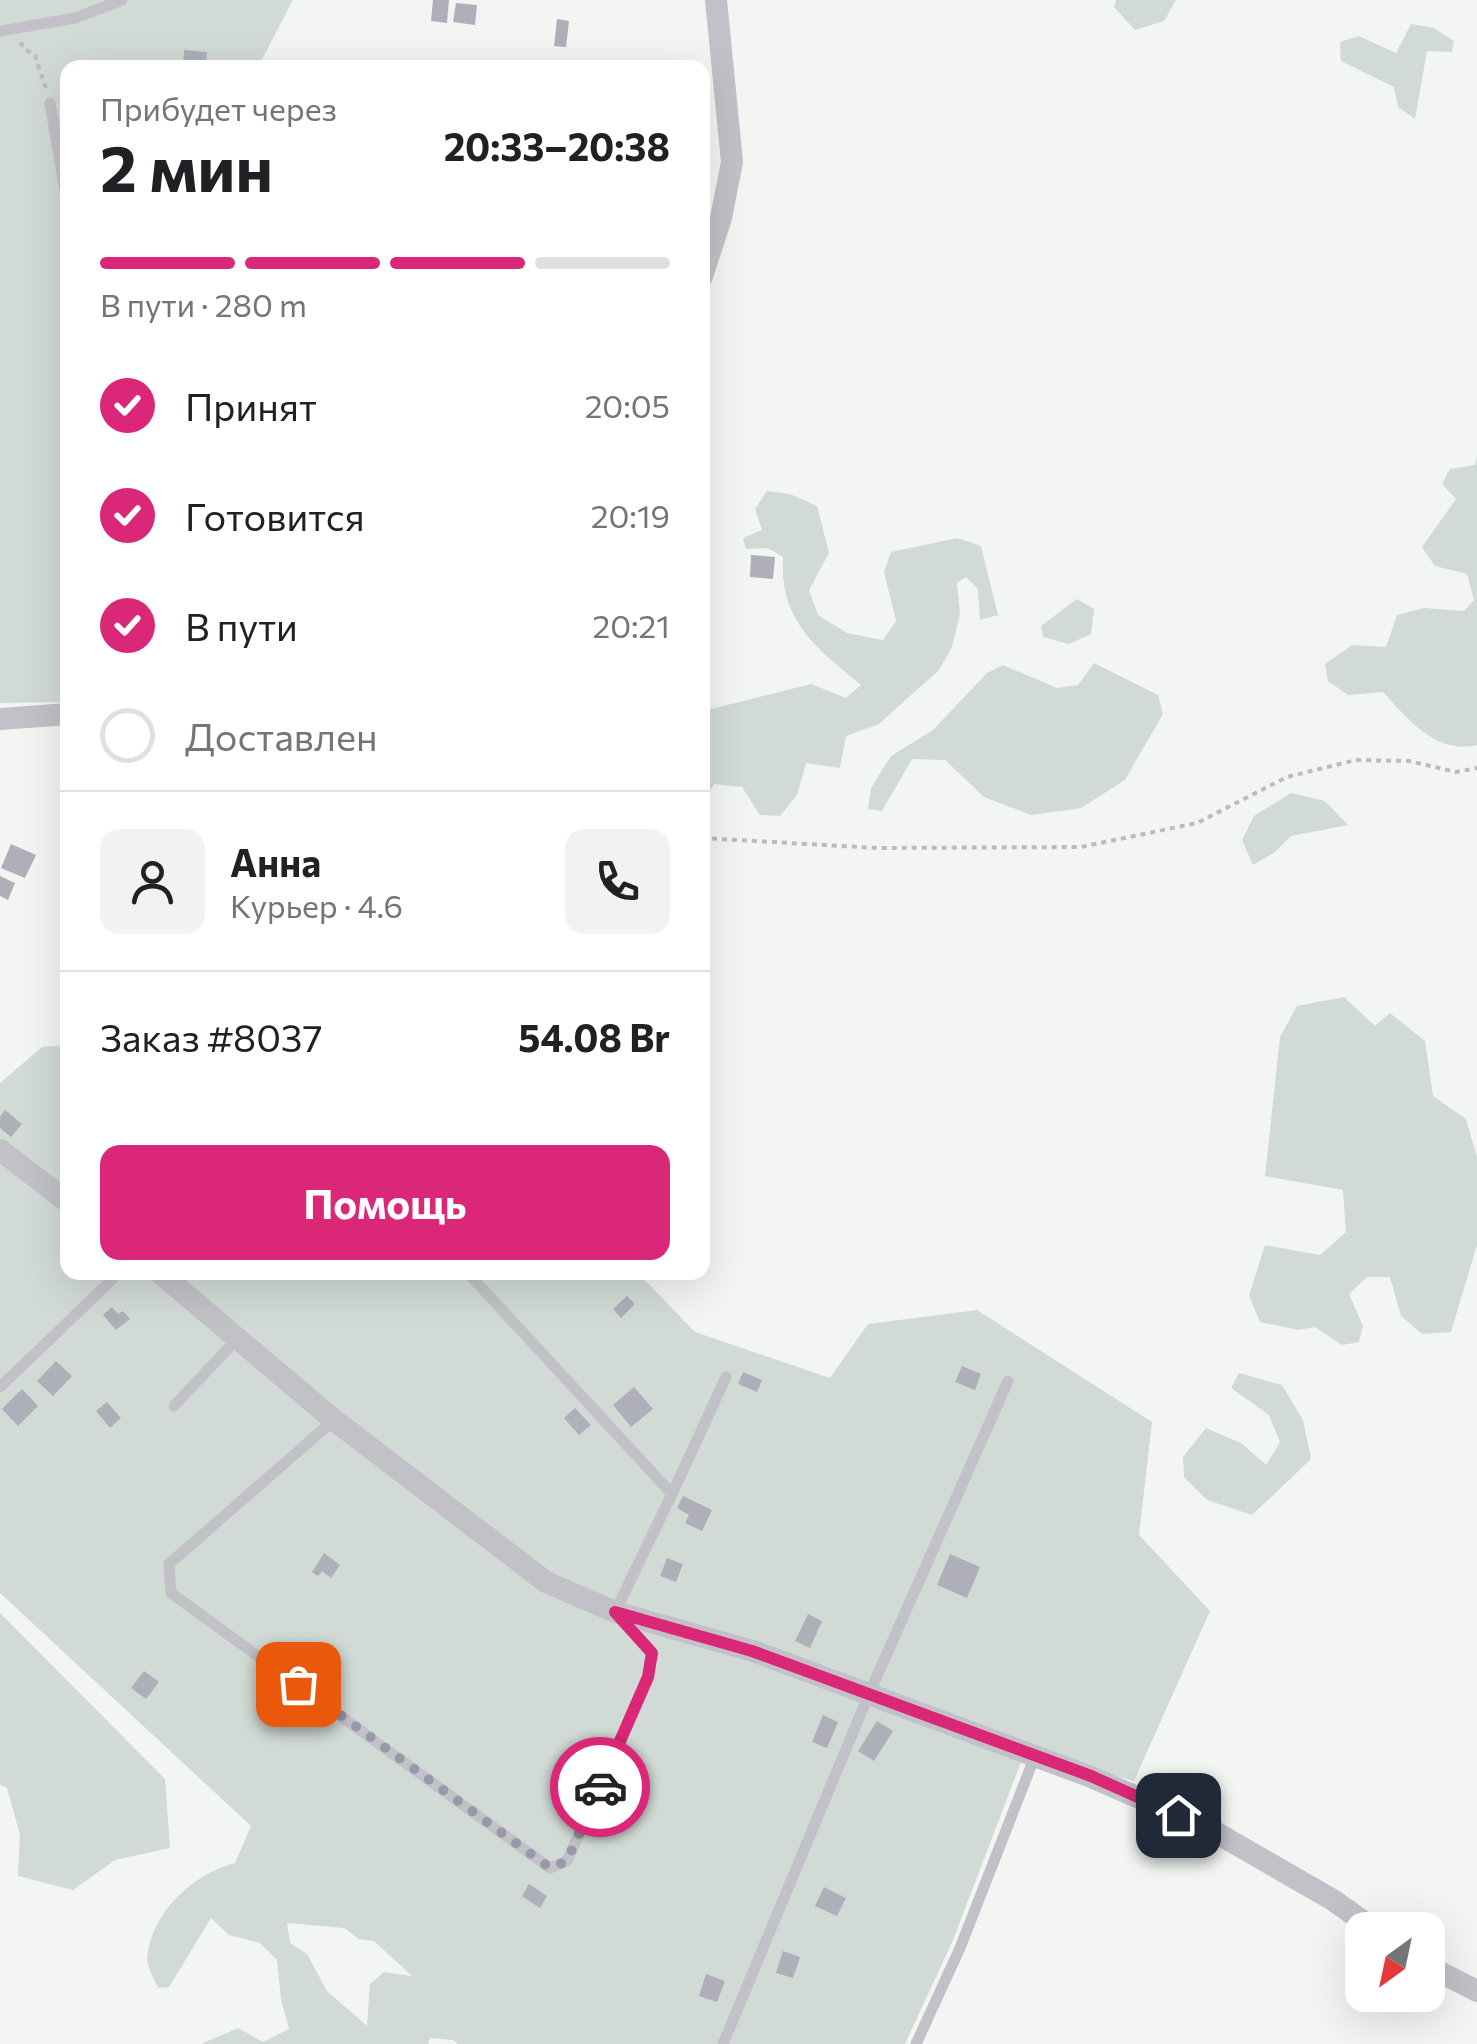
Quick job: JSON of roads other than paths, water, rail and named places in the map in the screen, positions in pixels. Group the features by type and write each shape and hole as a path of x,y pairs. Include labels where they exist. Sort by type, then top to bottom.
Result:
{"street":[{"path":"710,252 732,162 716,0"},
{"path":"0,719 60,715"},
{"path":"0,1150 60,1196"},
{"path":"167,1280 334,1420 546,1582 615,1612 752,1651 1091,1776 1208,1828 1350,1912"},
{"path":"1445,1975 1477,1991"}],"lane":[{"path":"0,31 75,18 122,0"},
{"path":"704,0 716,0"},
{"path":"50,103 60,161"},
{"path":"0,1386 112,1280"},
{"path":"474,1280 672,1494"},
{"path":"174,1406 237,1339"},
{"path":"334,1420 170,1564 171,1593 550,1868 567,1861 648,1677 652,1653 615,1612 726,1377"},
{"path":"724,2044 869,1694 1008,1381"},
{"path":"916,2044 960,1948 1035,1756"}]}
